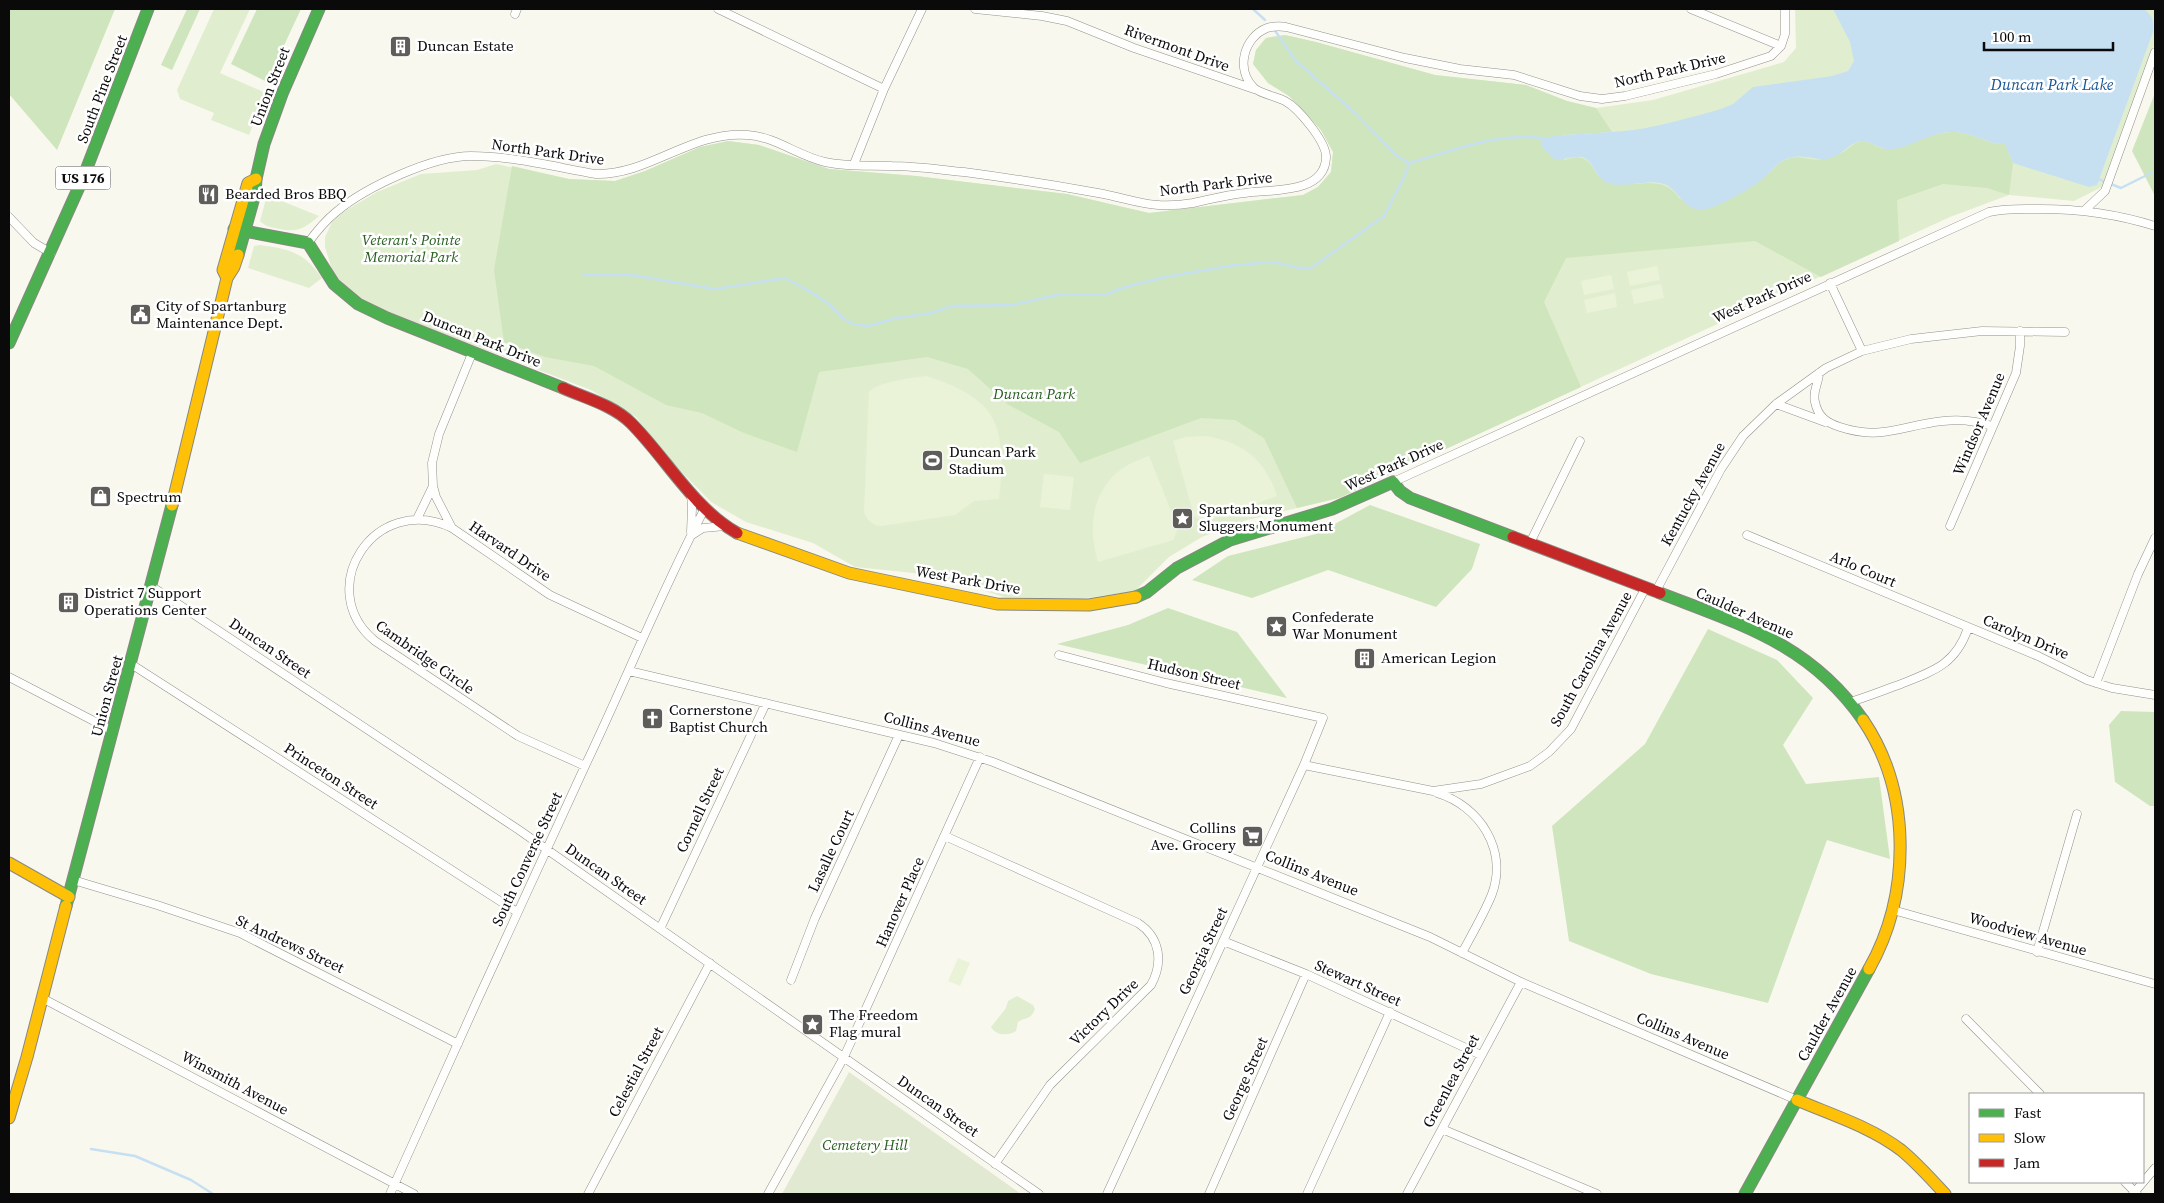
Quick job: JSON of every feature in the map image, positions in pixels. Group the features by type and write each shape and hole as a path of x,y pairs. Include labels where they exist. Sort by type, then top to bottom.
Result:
{"main road":[{"name":"South Pine Street","path":"9,343 51,253 116,100 148,9"},
{"name":"Union Street","path":"9,1118 131,664 190,434 227,278 223,270 239,230 248,183 256,179 264,144 282,94 319,9"},
{"path":"239,230 308,243"},
{"name":"Duncan Park Drive","path":"308,243 316,252 334,284 350,298 387,318 473,351 614,410 630,422 706,508"},
{"name":"West Park Drive","path":"706,508 725,526 754,540 858,576 997,604 1088,605 1140,596 1177,568 1230,540 1332,509 1393,482"},
{"name":"Caulder Avenue","path":"1393,482 1400,491 1410,498 1651,589 1751,629 1785,645 1816,667 1850,702 1878,745 1891,776 1895,792 1900,846 1898,882 1888,928 1874,960 1745,1194"},
{"path":"9,863 69,897"},
{"name":"Collins Avenue","path":"1797,1100 1866,1130 1895,1146 1909,1157 1945,1194"}],"street":[{"path":"718,9 884,89"},
{"path":"854,164 884,89 922,9"},
{"name":"Rivermont Drive","path":"975,9 1042,16 1068,22 1134,48 1254,89"},
{"path":"1691,9 1781,46 1785,34 1785,9"},
{"name":"North Park Drive","path":"308,243 320,227 336,212 359,196 394,177 455,157 510,158 596,174 609,174 634,168 704,139 735,134 766,139 822,162 897,166 1000,177 1102,194 1140,204 1163,206 1247,192 1304,186 1317,177 1325,163 1326,154 1322,145 1300,112 1284,101 1254,89 1244,68 1245,51 1254,36 1272,26 1286,27 1429,64 1514,75 1580,96 1602,99 1620,97 1733,69 1771,56 1781,46"},
{"path":"2085,210 2105,191 2155,52"},
{"name":"West Park Drive","path":"1393,482 1989,212 2008,208 2085,210"},
{"path":"2085,210 2119,216 2155,226"},
{"path":"9,217 34,243 51,253"},
{"path":"1830,283 1862,350 1957,332 2065,332"},
{"name":"Windsor Avenue","path":"1950,526 2016,373 2020,331"},
{"name":"Kentucky Avenue","path":"1651,589 1731,452 1757,420 1819,372 1862,350"},
{"name":"Harvard Drive","path":"473,351 433,452 433,486 440,508 452,528 550,595 642,638"},
{"path":"1819,372 1814,390 1814,400 1816,408 1825,422"},
{"path":"1776,404 1855,431 1878,434 1942,421 1961,420 1992,426"},
{"path":"1530,543 1580,441"},
{"path":"418,519 433,486"},
{"name":"South Converse Street","path":"690,536 691,493"},
{"name":"South Converse Street","path":"390,1194 642,638 690,536 706,508"},
{"name":"Cambridge Circle","path":"452,528 436,522 418,519 402,521 377,533 362,550 352,571 351,605 359,625 375,641 489,719 539,747 585,766"},
{"path":"690,536 703,528 725,526"},
{"name":"Arlo Court","path":"1747,535 1968,628"},
{"path":"2096,683 2134,583 2155,538"},
{"name":"Duncan Street","path":"151,586 546,849 1039,1194"},
{"name":"South Carolina Avenue","path":"1304,765 1433,791 1481,784 1522,770 1540,759 1565,737 1589,699 1651,589"},
{"name":"Carolyn Drive","path":"1850,702 1936,670 1956,652 1968,628 2038,656 2096,683 2129,692 2155,695"},
{"name":"Hudson Street","path":"1059,655 1166,683 1323,718"},
{"name":"Princeton Street","path":"131,664 517,912"},
{"name":"Collins Avenue","path":"629,670 899,735 980,757 1430,937 1521,982 1797,1100"},
{"path":"9,677 113,731"},
{"name":"Cornell Street","path":"660,929 766,703"},
{"name":"Georgia Street","path":"1106,1194 1304,765 1323,718"},
{"name":"Lasalle Court","path":"791,980 815,918 899,735"},
{"name":"Hanover Place","path":"768,1194 844,1057 980,757"},
{"path":"1433,791 1455,800 1474,814 1492,841 1496,856 1497,872 1492,895 1462,952"},
{"path":"2037,952 2078,814"},
{"name":"Victory Drive","path":"945,836 1138,923 1152,936 1159,952 1159,964 1151,985 1050,1085 995,1164"},
{"name":"St Andrews Street","path":"73,880 157,905 240,933 458,1044"},
{"name":"Woodview Avenue","path":"1893,910 2155,984"},
{"name":"Stewart Street","path":"1223,941 1306,974 1480,1055"},
{"name":"Celestial Street","path":"588,1194 710,963"},
{"name":"George Street","path":"1209,1194 1306,974"},
{"name":"Greenlea Street","path":"1407,1194 1480,1055 1521,982"},
{"name":"Winsmith Avenue","path":"42,998 414,1194"},
{"path":"1307,1194 1390,1012"},
{"path":"1966,1019 2039,1093"},
{"path":"1442,1129 1597,1194"},
{"path":"2144,1182 2155,1168"},
{"path":"2126,1183 2135,1194 2143,1183"}],"green space":[{"path":"9,9 115,9 57,150 9,94"},
{"path":"187,9 200,9 172,70 161,65"},
{"path":"214,9 250,9 220,73 266,93 249,135 211,120 214,113 180,99 177,90"},
{"path":"257,9 301,9 267,82 231,64"},
{"name":"Duncan Park","path":"1795,9 2155,9 2155,42 2102,187 2074,201 2009,195 1950,217 1339,498 1247,520 1202,537 1169,557 1135,591 1080,599 1004,597 933,575 855,567 813,543 746,522 711,502 668,458 636,417 591,390 389,313 363,301 348,290 333,273 325,247 325,237 332,222 343,212 377,192 421,174 477,170 496,164 569,179 615,181 645,171 700,147 728,141 759,145 829,169 916,176 1067,194 1149,213 1303,195 1318,187 1331,172 1333,152 1321,130 1289,96 1268,83 1253,64 1256,50 1266,38 1285,35 1435,75 1526,85 1567,101 1596,108 1653,100 1784,62 1796,48"},
{"name":"Duncan Park","path":"1285,35 1435,75 1526,85 1567,101 1596,108 1612,132 1562,135 1564,160 1575,157 1582,158 1590,163 1598,175 1605,181 1620,184 1657,184 1673,191 1680,199 1765,177 1784,160 1792,158 1818,160 1828,158 1841,153 1861,141 1866,141 1885,149 1896,148 1946,132 1967,134 1992,143 2005,144 2013,163 2009,195 1987,188 1943,184 1897,200 1899,241 1821,277 1755,241 1566,258 1544,302 1581,387 1339,498 1297,508 1264,438 1235,420 1201,418 1080,463 1059,432 1007,404 968,369 927,357 819,372 797,452 744,433 702,413 666,405 594,366 545,357 504,342 494,270 512,166 569,179 615,181 645,171 700,147 728,141 759,145 829,169 916,176 1067,194 1149,213 1303,195 1318,187 1331,172 1333,152 1321,130 1289,96 1268,83 1253,64 1256,50 1266,38"},
{"path":"2155,93 2155,196 2132,151"},
{"path":"267,195 319,216 310,224 296,230 267,226 260,221"},
{"path":"260,245 295,253 309,262 322,278 309,288 248,268 254,246"},
{"path":"1657,266 1660,280 1630,286 1627,272"},
{"path":"1611,275 1614,289 1584,295 1581,281"},
{"path":"1661,284 1664,298 1634,304 1631,290"},
{"path":"1615,293 1617,307 1587,313 1584,300"},
{"name":"Duncan Park Stadium","path":"926,376 969,395 983,406 993,419 999,434 1001,452 999,499 974,501 955,515 881,526 875,525 868,520 864,512 869,392 880,385"},
{"path":"1205,436 1231,443 1251,454 1266,472 1277,496 1203,522 1194,516 1173,441 1185,437"},
{"path":"1149,456 1178,528 1173,540 1098,562 1093,535 1093,521 1100,495 1116,474 1130,464"},
{"path":"1044,474 1074,477 1070,510 1040,507"},
{"path":"1370,505 1480,544 1472,569 1436,607 1328,570 1252,598 1192,580 1228,556 1316,534"},
{"path":"1168,608 1237,632 1287,698 1057,644 1128,625"},
{"path":"1708,629 1777,660 1813,698 1783,745 1806,784 1879,777 1890,859 1827,840 1768,1003 1651,974 1569,941 1552,826 1645,744"},
{"path":"2121,711 2155,712 2155,806 2150,806 2115,782 2109,725"},
{"path":"958,958 970,963 960,986 948,981"},
{"path":"1017,996 1033,1005 1035,1009 1030,1017 1018,1022 1016,1031 1009,1034 999,1034 991,1027 1006,1008 1008,1001"},
{"name":"Cemetery Hill","path":"849,1072 1021,1194 782,1194"}],"water":[{"name":"Duncan Park Lake","path":"1833,9 2144,9 2151,16 2153,32 2097,185 2089,187 2013,163 2005,144 1992,143 1967,134 1946,132 1893,149 1885,149 1860,141 1831,158 1821,159 1800,156 1786,159 1752,187 1714,207 1700,210 1689,206 1664,184 1651,182 1615,185 1608,183 1600,178 1586,159 1579,157 1555,160 1542,147 1542,138 1633,130 1655,126 1721,109 1733,104 1753,87 1832,76 1848,71 1854,61 1850,42"}],"waterway":[{"path":"1253,9 1265,20"},
{"path":"1274,29 1295,60 1356,114 1397,156 1409,163 1491,140 1525,137 1542,138"},
{"path":"583,275 632,275 715,289 785,278 829,304 844,319 853,324 868,326 897,318 932,313 952,306 1013,305 1056,295 1107,294 1122,288 1165,277 1235,265 1273,262 1300,268 1311,268 1384,216 1406,173 1409,163"},
{"path":"2098,179 2121,188 2155,171"},
{"path":"91,1149 135,1156 191,1180 213,1194"}],"traffic: fast":[{"path":"9,343 83,178 148,9"},
{"path":"238,255 255,194 256,179 264,144 282,94 319,9"},
{"path":"234,229 308,243 334,284 358,304 387,318 563,388"},
{"path":"1136,597 1147,592 1177,568 1230,540 1332,509 1393,482 1400,491 1410,498 1513,537"},
{"path":"66,906 172,505"},
{"path":"1660,593 1746,627 1797,655 1842,694 1863,720"},
{"path":"1745,1194 1869,969"}],"traffic: slow":[{"path":"227,278 223,270 248,183 256,179"},
{"path":"172,505 227,278 234,267 238,255"},
{"path":"737,533 849,573 997,604 1089,605 1136,597"},
{"path":"1863,720 1879,748 1891,779 1898,811 1900,843 1893,909 1883,940 1869,969"},
{"path":"9,863 69,897"},
{"path":"9,1118 27,1057 66,906"},
{"path":"1797,1100 1851,1122 1889,1142 1913,1160 1945,1194"}],"traffic: jam":[{"path":"563,388 598,402 624,417 644,437 693,496 721,523 737,533"},
{"path":"1513,537 1660,593"}],"place":[{"name":"Duncan Estate","path":"401,46"},
{"name":"Bearded Bros BBQ","path":"209,194"},
{"name":"City of Spartanburg Maintenance Dept.","path":"140,315"},
{"name":"Duncan Park Stadium","path":"933,461"},
{"name":"Spectrum","path":"101,497"},
{"name":"Spartanburg Sluggers Monument","path":"1183,518"},
{"name":"District 7 Support Operations Center","path":"68,602"},
{"name":"Confederate War Monument","path":"1276,626"},
{"name":"American Legion","path":"1365,658"},
{"name":"Cornerstone Baptist Church","path":"653,719"},
{"name":"Collins Ave. Grocery","path":"1252,837"},
{"name":"The Freedom Flag mural","path":"813,1024"}],"park label":[{"name":"Veteran's Pointe Memorial Park","path":"411,248"}]}
